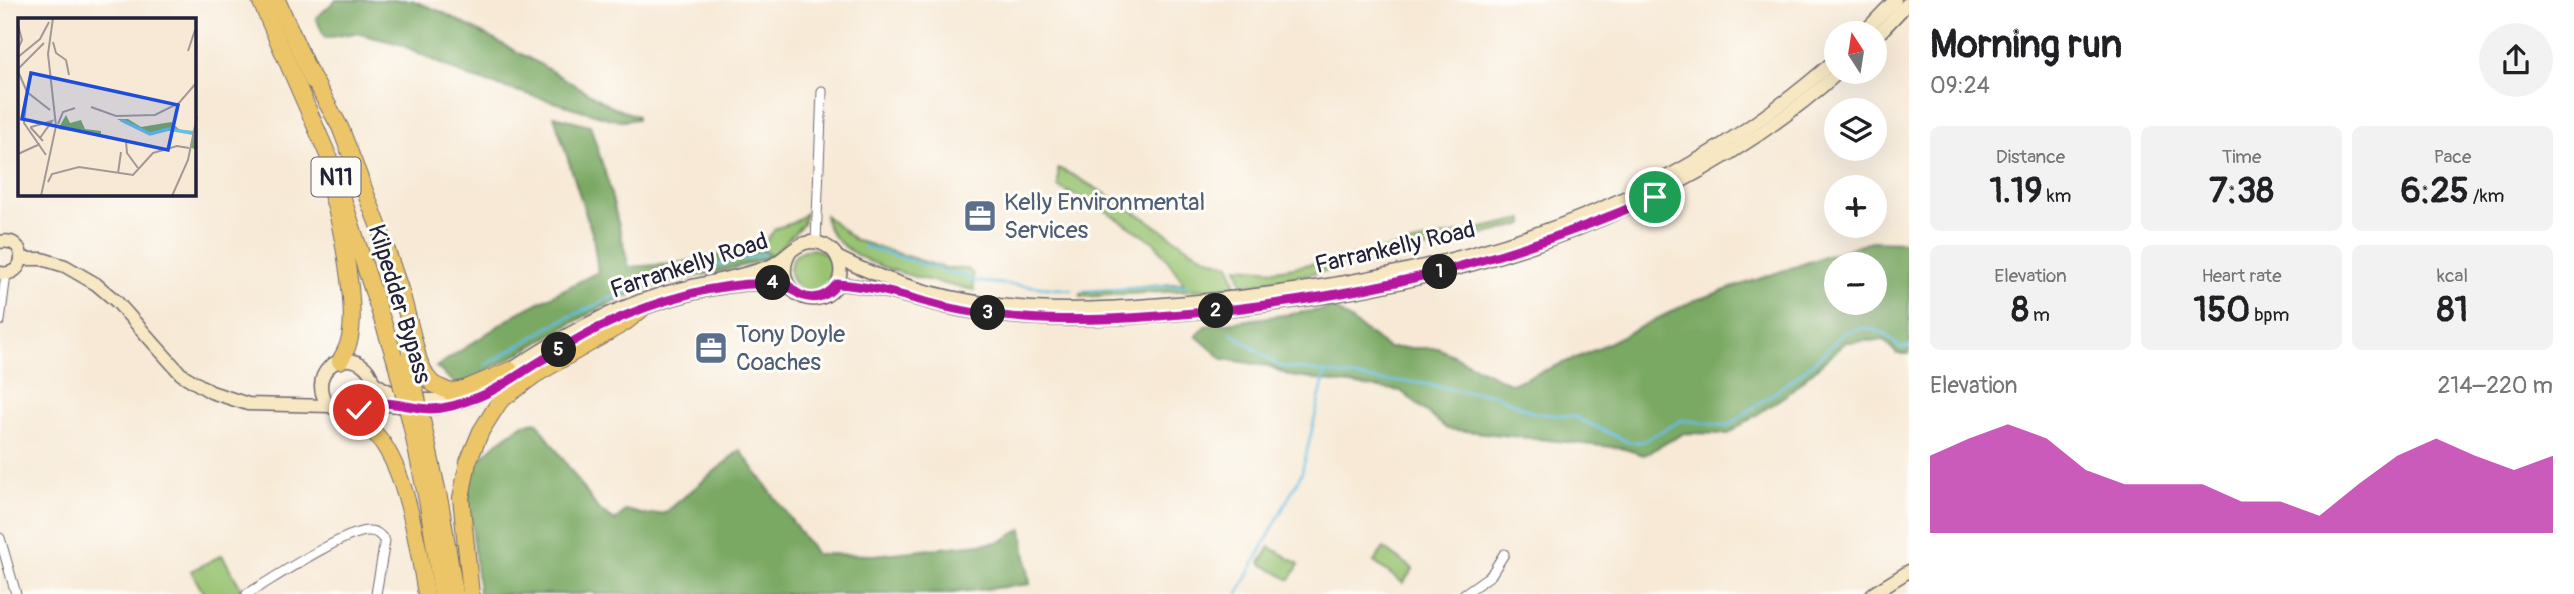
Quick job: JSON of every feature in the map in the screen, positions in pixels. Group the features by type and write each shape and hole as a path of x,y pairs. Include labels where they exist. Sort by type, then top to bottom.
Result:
{"highway":[{"name":"Kilpedder Bypass","path":"260,0 331,162 401,359"},
{"name":"N11","path":"260,0 332,194 346,263 352,319 348,346 340,361"},
{"name":"Kilpedder Bypass","path":"277,0 341,148 386,277 401,359 441,507 455,594"},
{"name":"N11","path":"309,71 340,127 380,230 426,377 433,384 450,392 510,370"},
{"path":"471,594 461,498 468,462 481,431 500,401 535,375 626,322 641,310"},
{"path":"358,408 379,438 405,491 426,594"},
{"name":"Kilpedder Bypass","path":"417,422 442,594"}],"main road":[{"path":"1875,21 1895,0"},
{"path":"1887,25 1909,2"},
{"name":"Farrankelly Road","path":"837,257 881,278 907,286 963,299 1032,307 1093,308 1172,304 1352,280 1500,244 1551,229 1602,208 1697,161 1763,117 1824,69"},
{"name":"Farrankelly Road","path":"837,284 864,285 949,308 1023,318 1082,320 1267,306 1386,284 1525,248 1655,197 1750,141 1824,84"},
{"path":"0,242 9,241 15,244 22,259 17,270 3,273"},
{"path":"807,242 816,242 832,249 841,266 837,284 826,295 811,299 795,293 789,286 784,268 791,251 807,242"},
{"name":"Farrankelly Road","path":"373,381 389,394 422,400 447,400 464,395 564,336 616,310 660,294 773,265 791,251"},
{"path":"22,259 42,259 65,266 96,284 117,302 181,374 211,392 248,404 330,406 343,412 358,408 370,398 373,381 357,362 340,361 325,372 321,389 330,406"},
{"name":"Farrankelly Road","path":"358,408 389,404 435,409 455,406 481,396 597,328 641,310 685,296 754,282 789,286"},
{"path":"287,407 321,389"},
{"path":"1872,594 1909,571"}],"street":[{"path":"816,242 822,91"},
{"path":"0,321 3,273"},
{"path":"247,594 321,551 356,534 369,531 379,534 385,541 376,594"},
{"path":"0,538 16,594"},
{"path":"1464,594 1491,575 1504,554"}],"green space":[{"path":"336,0 411,0 442,12 538,63 612,107 637,116 637,119 624,121 608,118 469,77 400,44 356,33 325,38 316,18"},
{"path":"554,116 590,125 608,182 629,267 673,264 760,248 771,256 637,292 591,313 503,363 457,385 436,367 518,313 598,272 593,236"},
{"path":"1058,168 1104,193 1197,253 1230,264 1236,287 1081,297 1081,293 1184,283 1155,243 1098,206 1058,187"},
{"path":"806,213 803,224 774,254 771,256 760,248 776,228 793,223"},
{"path":"825,215 855,240 944,268 968,269 973,274 974,290 910,276 863,258 844,246 831,232"},
{"path":"1524,219 1524,224 1423,250 1243,286 1237,267 1276,270 1340,259"},
{"path":"1871,241 1906,242 1909,354 1897,354 1884,340 1846,342 1786,395 1728,434 1684,433 1644,455 1621,448 1447,429 1401,391 1290,376 1269,366 1223,359 1196,336 1205,326 1334,308 1388,348 1438,348 1511,384 1588,353 1693,301 1824,257 1824,315 1887,315 1887,252 1838,252"},
{"path":"811,249 826,255 832,270 826,285 811,291 796,285 790,270 796,255"},
{"path":"537,422 598,509 615,521 626,510 645,515 665,513 740,450 816,554 874,555 1000,542 1022,529 1030,584 943,594 479,594 468,489 475,464 497,443 524,424"},
{"path":"1270,547 1299,564 1290,580 1260,563"},
{"path":"1384,548 1413,569 1403,583 1374,562"},
{"path":"222,555 242,590 235,594 204,594 191,571"}],"waterway":[{"path":"863,246 966,276 971,281 1072,290"},
{"path":"486,365 560,321 640,285 764,254"},
{"path":"1084,291 1187,285"},
{"path":"1230,332 1279,366 1494,394 1534,413 1575,417 1628,442 1642,442 1682,420 1728,426 1800,374 1843,333 1865,328 1884,333 1900,348 1909,347"},
{"path":"1238,594 1302,472 1325,374"}],"place":[{"name":"Kelly Environmental Services","path":"980,216"},
{"name":"Tony Doyle Coaches","path":"711,348"}],"route":[{"path":"359,410 365,404 376,403 435,409 455,406 481,396 597,328 685,296 754,282 789,286 795,293 811,299 826,295 837,284 864,285 949,308 1023,318 1082,320 1229,310 1333,295 1444,271 1563,235 1655,197"}]}
